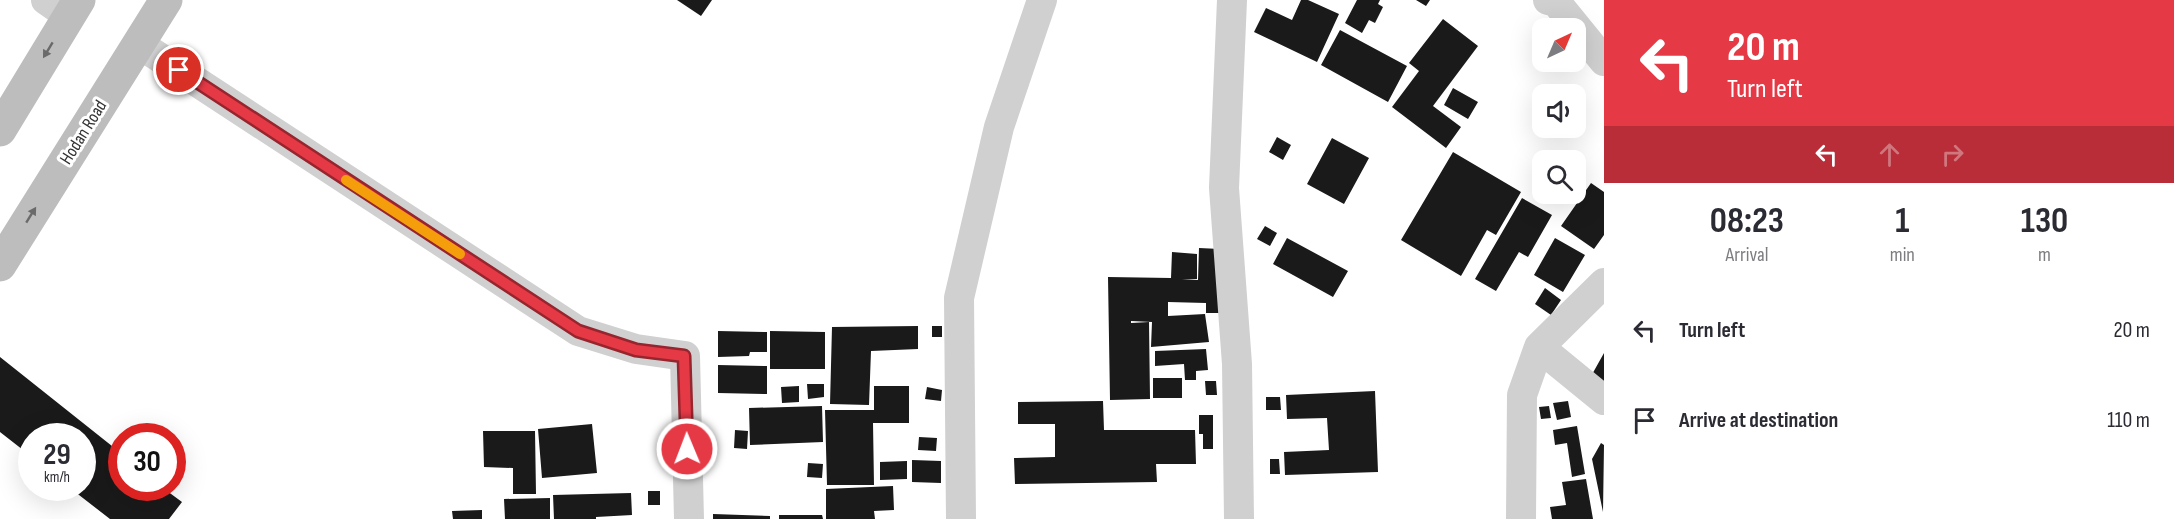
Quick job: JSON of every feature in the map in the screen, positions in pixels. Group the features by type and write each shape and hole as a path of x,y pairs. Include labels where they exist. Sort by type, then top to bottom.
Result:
{"main road":[{"name":"Hodan Road","path":"0,265 166,0"},
{"path":"0,130 65,5"}],"street":[{"path":"961,519 959,298 999,127 1042,0"},
{"path":"1232,0 1224,188 1237,364 1239,519"},
{"path":"1548,0 1556,2 1604,61"},
{"path":"139,44 578,331 636,350 684,356 689,519"},
{"path":"1521,519 1522,395 1539,347 1604,283"},
{"path":"1539,347 1604,400"}],"building":[{"path":"677,0 712,0 701,16"},
{"path":"1301,0 1308,0 1339,14 1317,62 1254,32 1266,8 1292,20"},
{"path":"1357,0 1380,0 1378,4 1383,7 1375,23 1369,20 1362,33 1345,23"},
{"path":"1416,0 1430,0 1426,6"},
{"path":"1443,19 1478,46 1433,106 1461,127 1446,148 1392,107 1419,71 1409,63"},
{"path":"1340,30 1407,66 1388,102 1321,65"},
{"path":"1453,88 1478,102 1468,119 1444,105"},
{"path":"1277,137 1291,145 1283,160 1269,152"},
{"path":"1332,138 1369,158 1344,204 1307,184"},
{"path":"1453,152 1521,192 1496,235 1487,230 1461,276 1401,240"},
{"path":"1591,183 1604,192 1604,235 1594,249 1561,226 1576,204 1586,204 1586,190"},
{"path":"1522,198 1552,215 1528,257 1519,252 1496,291 1475,279"},
{"path":"1265,226 1277,233 1270,246 1257,239"},
{"path":"1287,238 1348,271 1333,297 1273,264"},
{"path":"1555,238 1585,255 1563,292 1534,275"},
{"path":"1199,248 1220,249 1221,313 1206,313 1206,303 1168,302 1168,316 1205,314 1209,342 1151,347 1152,322 1131,321 1131,323 1149,322 1150,399 1110,400 1108,277 1171,278 1172,252 1197,254 1197,279 1182,279 1198,280"},
{"path":"1545,288 1561,300 1551,315 1535,304"},
{"path":"918,326 918,349 871,351 869,405 830,404 832,327"},
{"path":"932,326 942,326 942,337 932,337"},
{"path":"718,331 767,332 767,352 750,352 749,356 718,357"},
{"path":"770,331 825,332 825,369 770,369"},
{"path":"1206,349 1208,370 1196,371 1196,380 1185,380 1184,364 1155,366 1155,351"},
{"path":"1604,353 1604,386 1590,378"},
{"path":"0,357 83,423 18,423 18,446 0,432"},
{"path":"718,365 767,366 767,394 718,393"},
{"path":"1153,378 1182,378 1182,398 1153,398"},
{"path":"1205,381 1216,381 1217,395 1206,395"},
{"path":"807,384 824,384 824,397 808,399"},
{"path":"799,386 799,402 782,403 781,387"},
{"path":"874,386 909,386 909,423 873,423 874,485 827,485 825,410 874,410"},
{"path":"927,387 942,390 941,401 925,399"},
{"path":"1375,391 1378,472 1285,475 1284,452 1329,450 1327,418 1287,419 1286,395"},
{"path":"1266,397 1280,397 1281,410 1266,410"},
{"path":"1103,401 1104,430 1195,430 1196,464 1156,464 1157,482 1015,484 1014,458 1055,457 1055,424 1018,424 1018,402"},
{"path":"1568,401 1571,417 1557,420 1553,403"},
{"path":"822,406 823,442 750,445 749,408"},
{"path":"1549,406 1551,418 1541,419 1539,407"},
{"path":"1199,415 1213,415 1213,449 1203,449 1203,434 1199,434"},
{"path":"592,424 597,473 542,478 538,429"},
{"path":"1577,426 1585,474 1572,477 1567,443 1555,445 1553,430"},
{"path":"735,430 748,431 747,449 734,448"},
{"path":"483,431 535,431 536,494 513,494 513,468 484,467"},
{"path":"96,433 108,443 108,501 182,502 169,519 110,519 87,501 96,501"},
{"path":"919,437 937,438 936,451 918,450"},
{"path":"1601,443 1604,445 1603,512 1592,459"},
{"path":"1270,459 1279,459 1280,474 1270,474"},
{"path":"912,460 941,461 941,483 912,482"},
{"path":"907,461 907,479 880,480 880,462"},
{"path":"808,463 823,464 822,478 807,477"},
{"path":"1586,479 1593,519 1552,519 1550,507 1566,505 1562,482"},
{"path":"893,486 894,510 874,511 875,519 826,519 826,489"},
{"path":"648,491 660,491 660,505 648,505"},
{"path":"631,493 632,515 596,517 596,519 554,519 553,495"},
{"path":"550,498 550,519 505,519 504,499"},
{"path":"482,510 482,519 453,519 452,511"},
{"path":"713,514 770,516 770,519 713,519"},
{"path":"779,515 822,515 823,519 779,519"}],"slow traffic":[{"path":"346,180 460,254"}],"route":[{"path":"179,70 578,331 636,350 684,356 687,449"}]}
